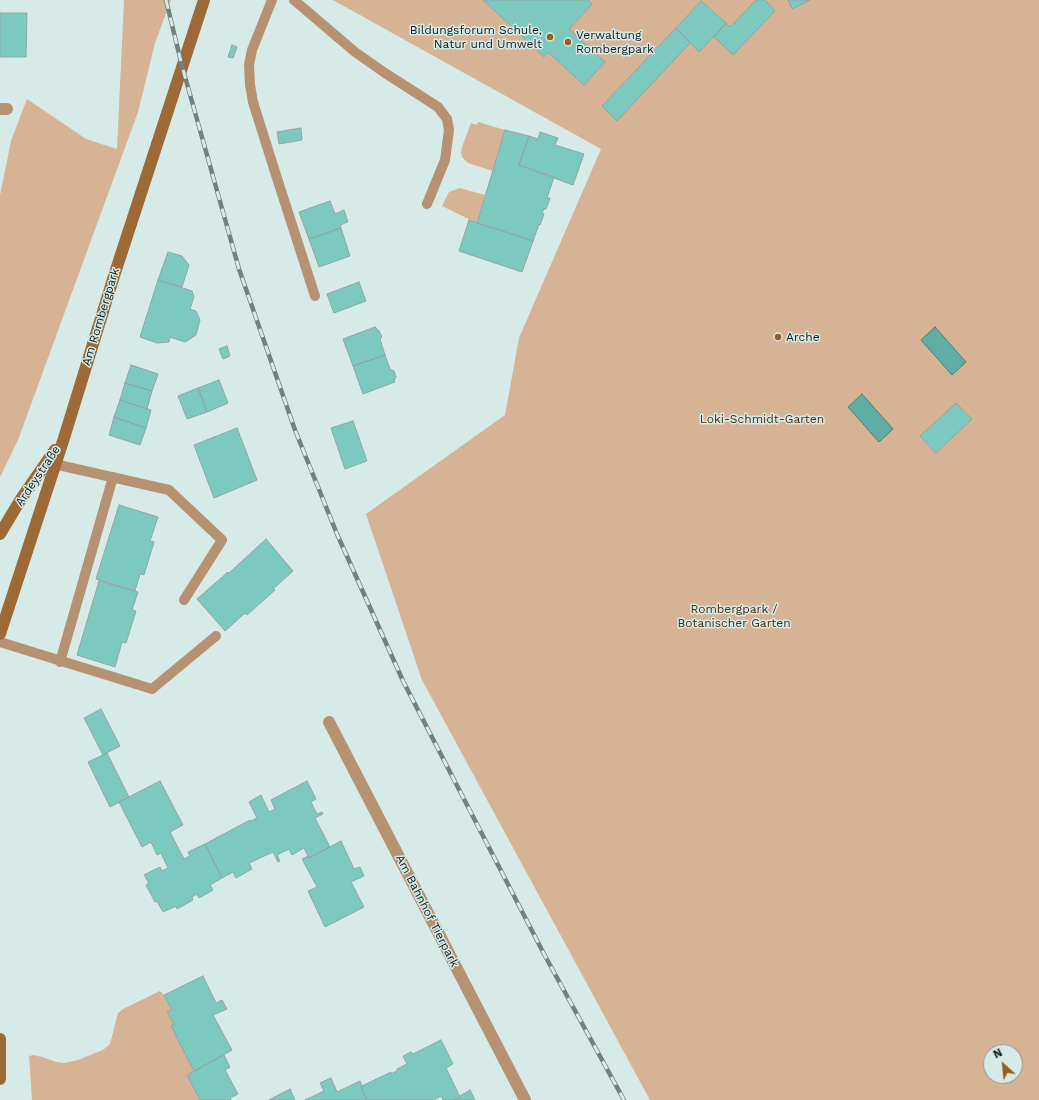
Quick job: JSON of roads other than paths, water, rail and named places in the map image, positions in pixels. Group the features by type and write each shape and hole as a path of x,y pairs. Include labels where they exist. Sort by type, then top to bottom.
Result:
{"main road":[{"name":"Am Rombergpark","path":"0,634 54,464 64,438 116,268 204,0"},
{"name":"Ardeystraße","path":"0,534 21,499 64,438"},
{"path":"0,1039 0,1079"}],"street":[{"name":"Am Bahnhof Tierpark","path":"329,722 525,1100"}],"lane":[{"path":"272,0 252,50 248,65 250,85 253,102 274,172 315,296"},
{"path":"294,0 355,52 438,107 447,119 449,130 445,160 427,204"},
{"path":"54,464 169,490 222,540 184,600"},
{"path":"60,662 113,477"},
{"path":"0,642 60,662 152,689 216,636"}],"water":[{"path":"935,327 966,362 952,375 921,340"},
{"path":"862,394 893,429 879,442 848,407"}],"railway":[{"path":"166,0 182,66 239,269 295,430 337,534 403,681 544,954 624,1100"}],"place":[{"name":"Bildungsforum Schule, Natur und Umwelt","path":"550,37"},
{"name":"Verwaltung Rombergpark","path":"568,42"},
{"name":"Arche","path":"778,337"}],"park label":[{"name":"Loki-Schmidt-Garten","path":"762,419"},
{"name":"Rombergpark / Botanischer Garten","path":"734,616"}]}
